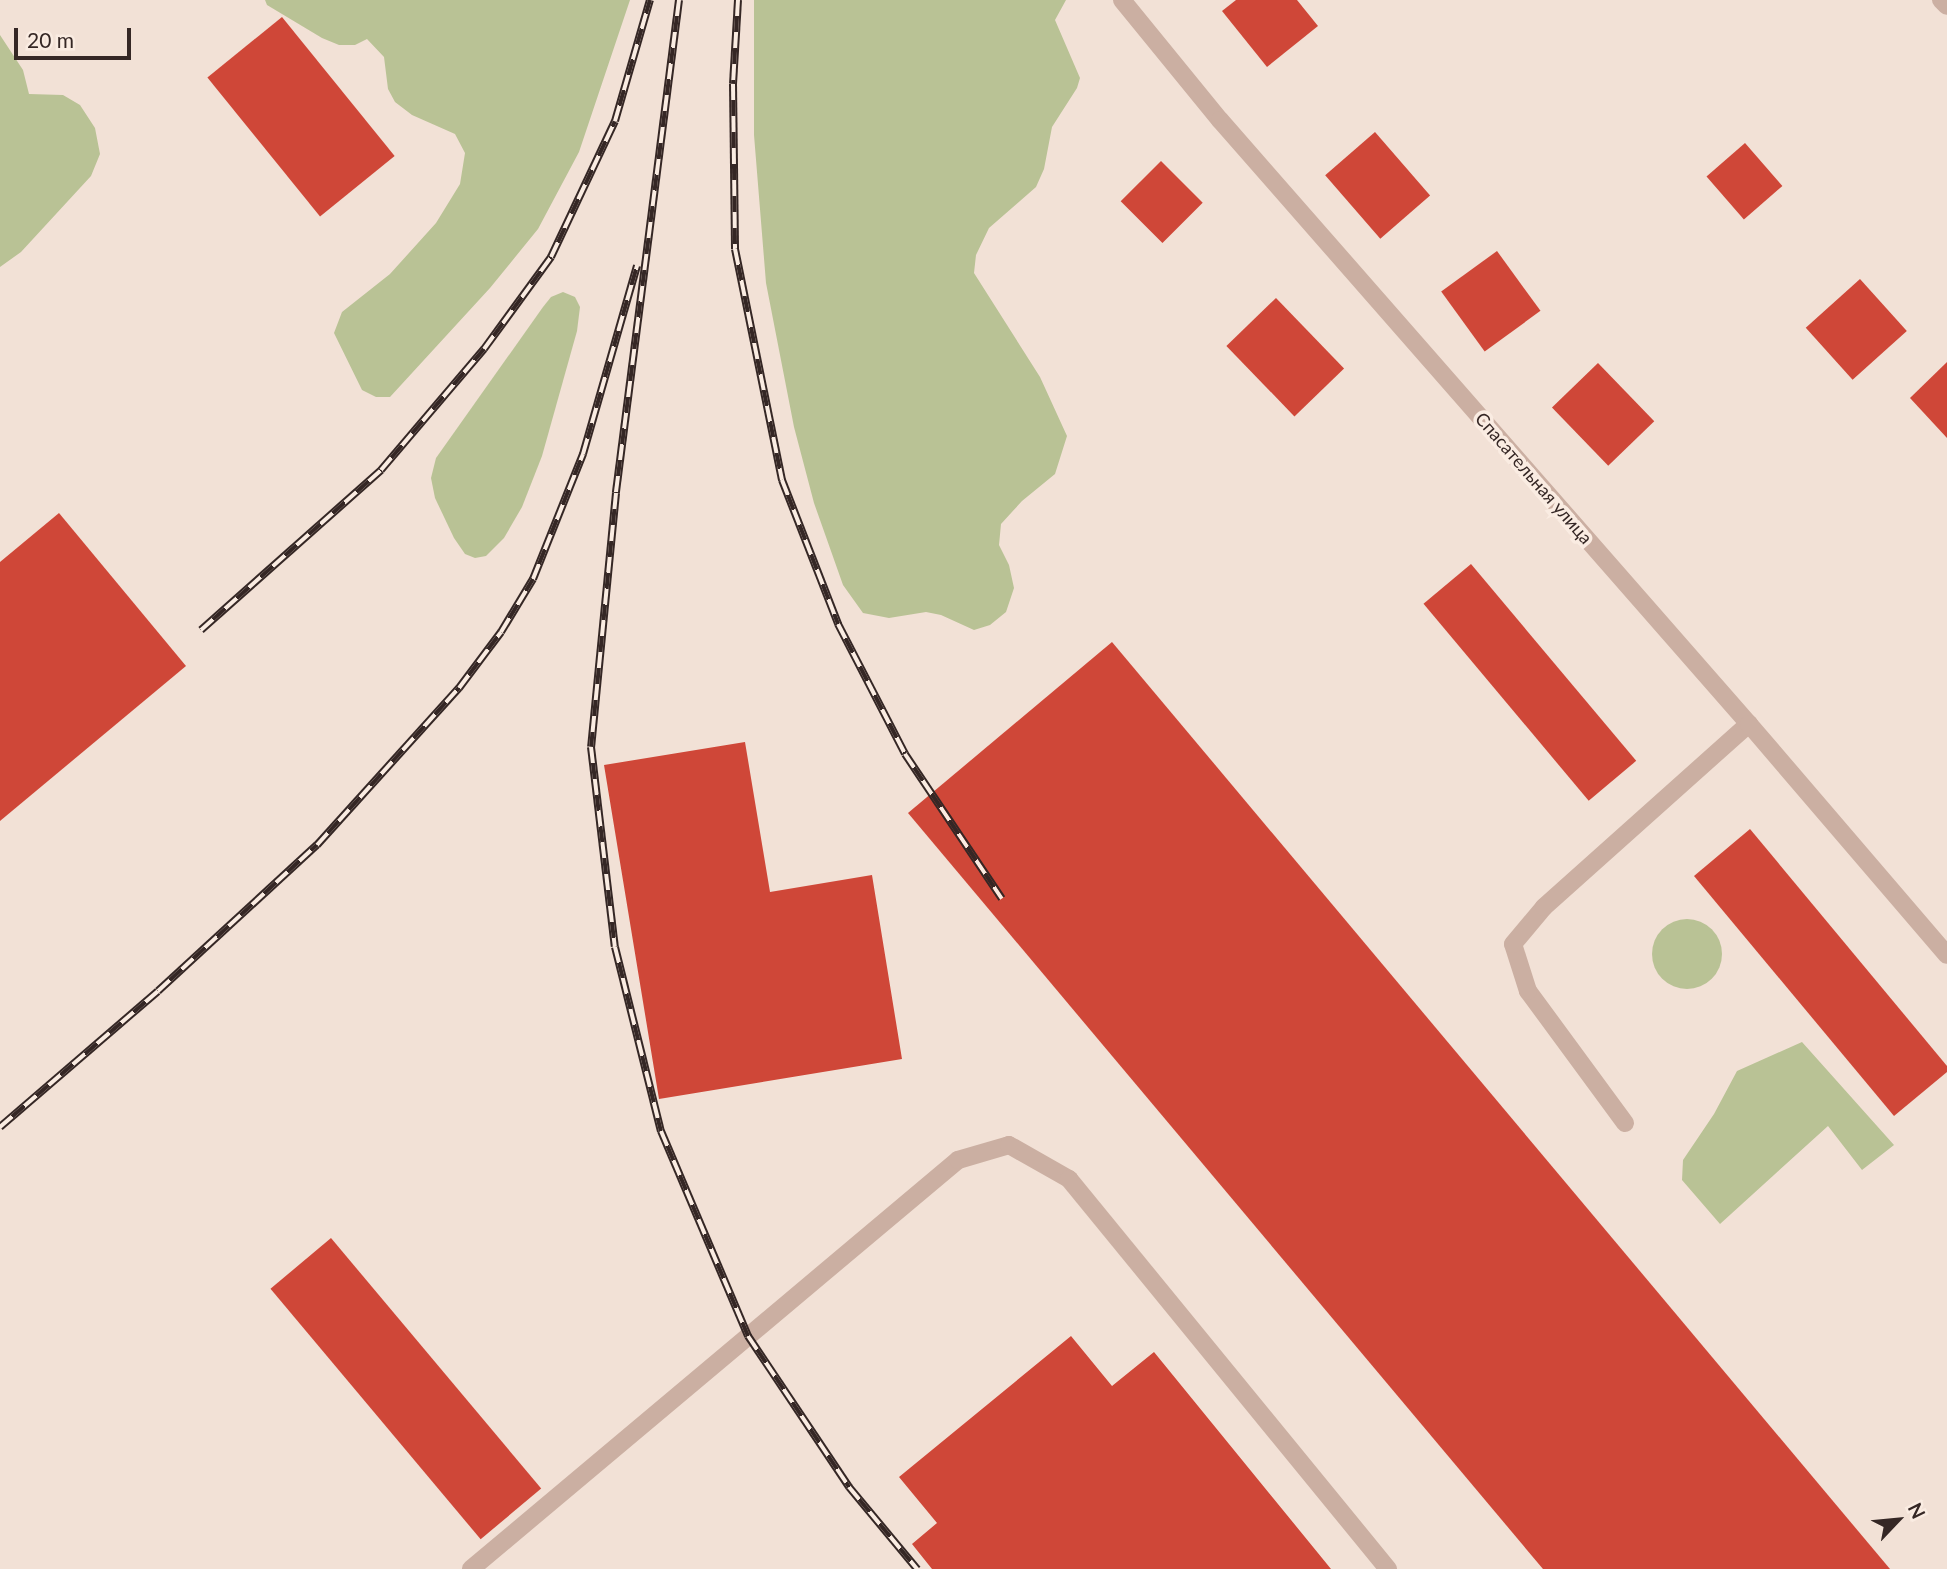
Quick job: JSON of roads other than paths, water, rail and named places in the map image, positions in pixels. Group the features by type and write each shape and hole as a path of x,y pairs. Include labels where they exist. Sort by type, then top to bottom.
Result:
{"street":[{"name":"Спасательная улица","path":"1122,0 1220,120 1749,724 1947,955"},
{"path":"1941,0 1947,6"},
{"path":"1625,1123 1528,991 1513,944 1544,907 1749,724"},
{"path":"471,1569 958,1160 1009,1145 1069,1180 1388,1569"}],"railway":[{"path":"201,630 381,470 484,349 551,257 615,121 650,0"},
{"path":"679,0 616,493 591,747 615,947 661,1131 748,1336 849,1487 917,1569"},
{"path":"738,0 733,84 735,249 782,480 838,624 905,754 1002,899"},
{"path":"0,1127 158,991 317,845 459,688 501,632 533,579 583,454 637,266"}]}
